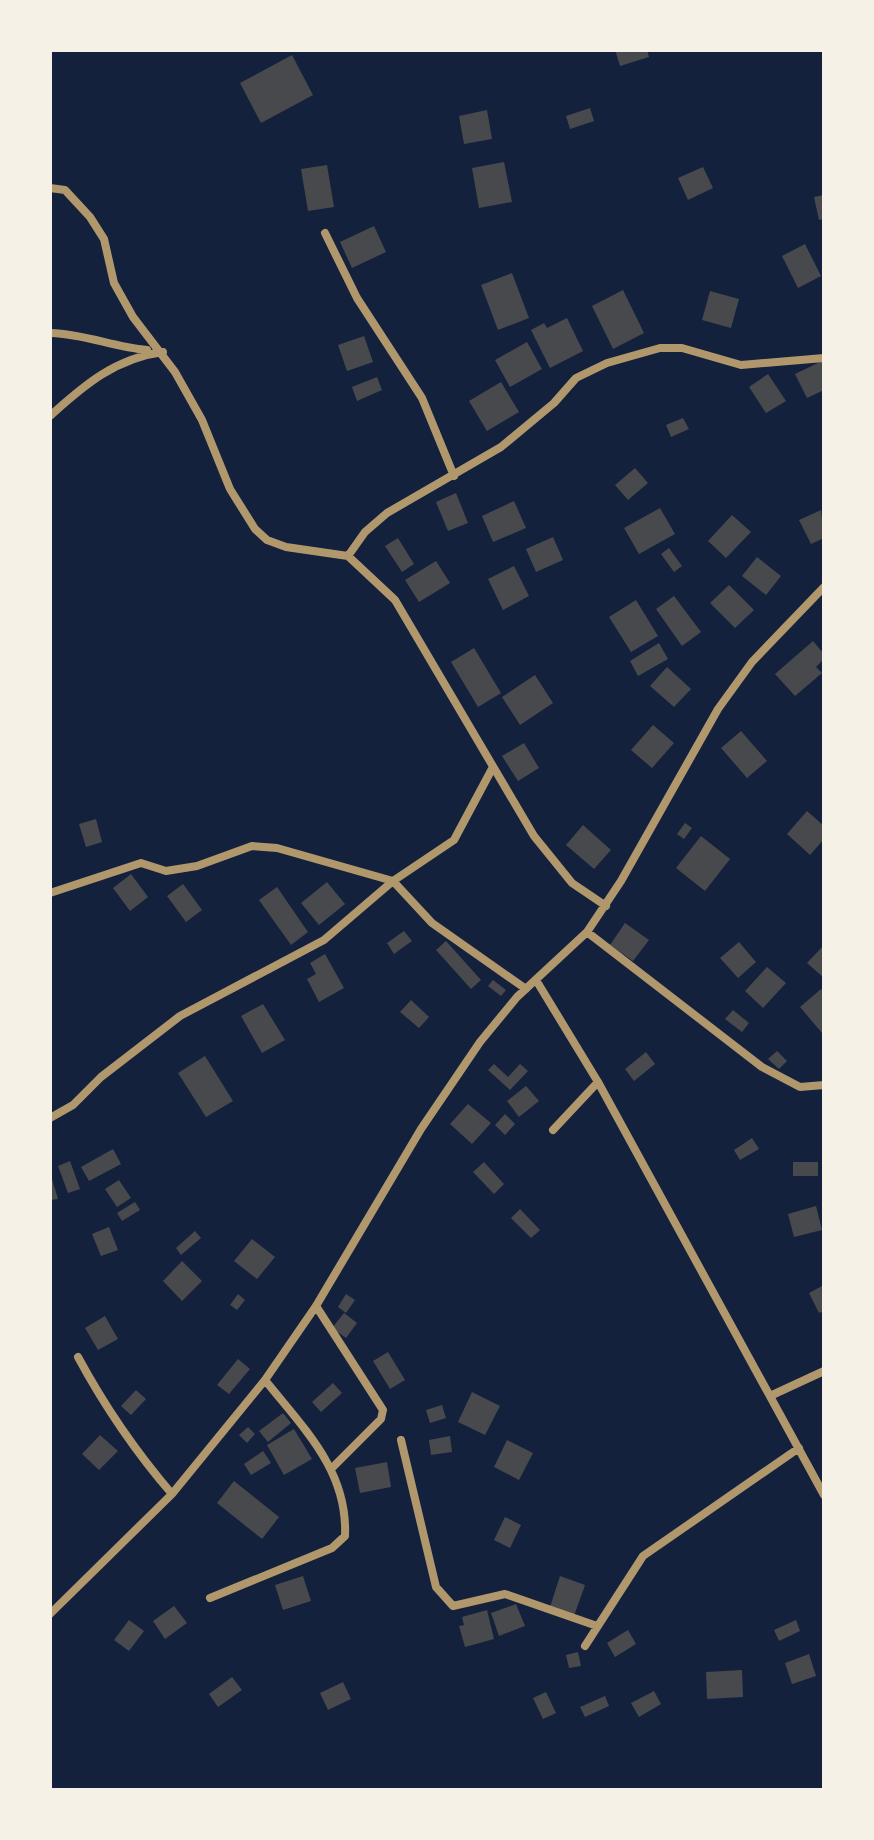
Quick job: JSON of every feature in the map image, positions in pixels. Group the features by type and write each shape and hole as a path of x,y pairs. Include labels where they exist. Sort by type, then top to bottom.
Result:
{"street":[{"path":"50,188 65,190 90,217 104,239 114,283 133,317 163,352 202,420 230,489 255,529 267,540 286,547 348,556 395,600 534,836 572,883 606,906"},
{"path":"325,233 357,298 422,398 454,476"},
{"path":"51,333 76,333 112,347 163,352"},
{"path":"348,556 365,532 387,513 501,447 554,403 576,378 607,363 660,348 682,348 741,365 824,358"},
{"path":"50,416 109,368 134,356 163,352"},
{"path":"50,1614 172,1494 265,1380 316,1306 421,1129 480,1042 526,989 587,932 606,906 718,709 752,662 824,587"},
{"path":"50,1118 73,1105 101,1077 180,1016 324,940 393,881 454,840 493,767"},
{"path":"50,893 141,863 166,871 197,866 252,846 277,848 393,881 432,923 526,989"},
{"path":"587,932 762,1067 800,1087 824,1085"},
{"path":"536,980 598,1082 824,1495"},
{"path":"553,1130 598,1082"},
{"path":"316,1306 382,1402 383,1410 381,1419 332,1468"},
{"path":"78,1357 105,1407 138,1455 172,1494"},
{"path":"770,1396 824,1371"},
{"path":"210,1598 332,1548 345,1536 346,1516 332,1468 305,1426 265,1380"},
{"path":"401,1440 436,1587 444,1600 453,1606 505,1594 597,1626"},
{"path":"585,1646 643,1556 799,1448"}],"building":[{"path":"615,50 647,50 649,57 620,66"},
{"path":"292,55 313,95 261,123 240,83"},
{"path":"590,108 594,121 570,129 566,116"},
{"path":"487,110 492,139 464,144 459,116"},
{"path":"504,162 512,202 479,208 472,168"},
{"path":"327,165 334,207 308,211 301,169"},
{"path":"703,167 713,188 688,200 678,178"},
{"path":"824,195 824,219 819,220 814,197"},
{"path":"374,226 386,252 352,268 340,242"},
{"path":"805,244 821,276 798,288 782,256"},
{"path":"512,273 529,318 498,330 481,285"},
{"path":"623,290 644,333 613,349 592,306"},
{"path":"710,291 739,299 731,328 702,320"},
{"path":"567,318 583,351 550,368 531,330 544,323 547,328"},
{"path":"364,336 373,362 347,371 338,345"},
{"path":"527,342 542,369 510,387 495,360"},
{"path":"824,360 824,390 807,398 795,374"},
{"path":"768,374 786,401 766,413 749,387"},
{"path":"377,377 382,390 357,401 352,387"},
{"path":"501,382 519,412 487,431 469,401"},
{"path":"683,418 689,429 671,437 666,425"},
{"path":"635,468 648,483 628,500 615,485"},
{"path":"456,493 468,523 448,531 436,502"},
{"path":"514,501 526,528 493,542 482,516"},
{"path":"660,508 675,534 639,554 624,528"},
{"path":"821,510 824,538 811,544 799,520"},
{"path":"732,515 751,532 726,558 708,541"},
{"path":"553,537 563,560 536,572 526,549"},
{"path":"398,538 414,564 402,572 385,546"},
{"path":"669,548 682,566 674,572 661,554"},
{"path":"757,557 781,576 766,595 742,576"},
{"path":"436,561 450,583 419,602 405,580"},
{"path":"514,566 529,596 503,610 488,579"},
{"path":"729,585 754,610 735,628 710,603"},
{"path":"674,596 701,632 682,646 656,609"},
{"path":"636,600 658,636 631,652 609,617"},
{"path":"813,641 824,654 824,659 816,667 822,673 795,696 775,674"},
{"path":"659,643 668,659 638,676 630,661"},
{"path":"474,648 501,693 478,707 451,662"},
{"path":"667,667 691,689 674,707 650,686"},
{"path":"535,675 553,703 520,725 502,697"},
{"path":"653,725 674,743 652,768 631,750"},
{"path":"741,731 767,761 747,778 721,748"},
{"path":"524,743 539,768 518,781 502,756"},
{"path":"807,811 824,826 824,839 810,855 787,834"},
{"path":"96,819 102,842 86,847 79,824"},
{"path":"685,823 692,828 684,839 677,834"},
{"path":"583,825 611,850 594,869 566,845"},
{"path":"701,836 730,859 705,891 676,868"},
{"path":"131,874 148,897 130,911 113,888"},
{"path":"327,882 345,904 319,925 301,903"},
{"path":"183,884 202,910 186,922 167,896"},
{"path":"277,887 308,932 291,945 259,900"},
{"path":"625,923 649,940 633,961 610,945"},
{"path":"404,931 412,941 394,954 387,943"},
{"path":"446,941 481,980 471,989 436,950"},
{"path":"739,942 756,962 738,978 720,958"},
{"path":"824,945 824,978 807,963"},
{"path":"325,954 344,988 319,1002 307,979 316,974 310,963"},
{"path":"767,967 786,983 763,1008 745,991"},
{"path":"493,980 506,990 501,996 488,986"},
{"path":"821,989 824,993 822,1033 800,1007"},
{"path":"411,1000 429,1017 419,1028 400,1012"},
{"path":"263,1004 285,1040 262,1053 241,1016"},
{"path":"733,1010 749,1023 742,1032 725,1019"},
{"path":"777,1051 787,1061 779,1069 768,1059"},
{"path":"646,1052 655,1064 634,1081 625,1069"},
{"path":"205,1056 233,1101 206,1117 178,1073"},
{"path":"494,1064 508,1077 520,1064 528,1071 510,1090 488,1070"},
{"path":"526,1086 539,1101 519,1117 507,1101"},
{"path":"468,1104 491,1123 472,1144 450,1124"},
{"path":"505,1114 515,1124 505,1135 495,1125"},
{"path":"752,1138 759,1149 740,1160 734,1150"},
{"path":"113,1149 121,1164 89,1181 81,1167"},
{"path":"70,1161 80,1189 68,1193 58,1166"},
{"path":"484,1162 504,1184 494,1194 473,1172"},
{"path":"793,1162 818,1162 818,1176 793,1176"},
{"path":"50,1172 58,1199 50,1200"},
{"path":"119,1180 131,1198 117,1207 105,1189"},
{"path":"135,1202 140,1210 122,1221 117,1213"},
{"path":"816,1206 822,1230 794,1237 788,1214"},
{"path":"520,1209 540,1230 531,1238 511,1218"},
{"path":"109,1227 118,1250 101,1256 92,1234"},
{"path":"195,1231 201,1238 181,1255 176,1248"},
{"path":"252,1239 275,1257 257,1279 234,1261"},
{"path":"182,1261 202,1281 182,1301 163,1281"},
{"path":"824,1285 824,1311 819,1313 809,1293"},
{"path":"238,1294 245,1300 237,1310 230,1305"},
{"path":"346,1294 355,1300 346,1313 338,1307"},
{"path":"344,1313 357,1323 346,1338 332,1328"},
{"path":"105,1316 118,1339 98,1350 85,1328"},
{"path":"388,1352 405,1380 390,1389 373,1361"},
{"path":"238,1359 250,1369 229,1394 217,1385"},
{"path":"333,1383 342,1393 321,1412 312,1402"},
{"path":"136,1390 146,1399 131,1415 121,1406"},
{"path":"472,1392 500,1406 485,1435 458,1422"},
{"path":"442,1405 446,1418 430,1423 426,1410"},
{"path":"283,1413 291,1423 268,1442 259,1431"},
{"path":"248,1427 255,1434 247,1443 239,1435"},
{"path":"294,1429 312,1459 284,1475 267,1445"},
{"path":"100,1435 118,1451 99,1470 82,1454"},
{"path":"450,1436 452,1452 431,1455 429,1440"},
{"path":"507,1440 533,1453 519,1480 494,1467"},
{"path":"263,1451 271,1463 251,1475 244,1464"},
{"path":"387,1462 391,1487 360,1493 355,1468"},
{"path":"234,1481 279,1517 262,1539 217,1503"},
{"path":"505,1517 521,1525 510,1548 494,1540"},
{"path":"303,1576 311,1601 283,1610 275,1585"},
{"path":"560,1576 585,1585 574,1616 550,1607"},
{"path":"516,1604 525,1626 499,1636 491,1613"},
{"path":"174,1606 187,1623 165,1639 153,1621"},
{"path":"487,1610 494,1639 465,1647 459,1626 464,1625 462,1617"},
{"path":"129,1620 144,1631 129,1651 114,1640"},
{"path":"796,1620 800,1631 779,1641 774,1630"},
{"path":"628,1630 636,1644 615,1657 607,1643"},
{"path":"578,1652 581,1666 569,1668 566,1655"},
{"path":"809,1654 816,1676 792,1684 785,1663"},
{"path":"742,1670 743,1697 707,1699 706,1672"},
{"path":"232,1677 242,1690 218,1707 209,1694"},
{"path":"343,1682 351,1699 328,1710 320,1693"},
{"path":"654,1691 661,1704 639,1717 631,1703"},
{"path":"546,1692 556,1713 543,1719 533,1698"},
{"path":"605,1696 609,1706 585,1717 580,1707"}]}
